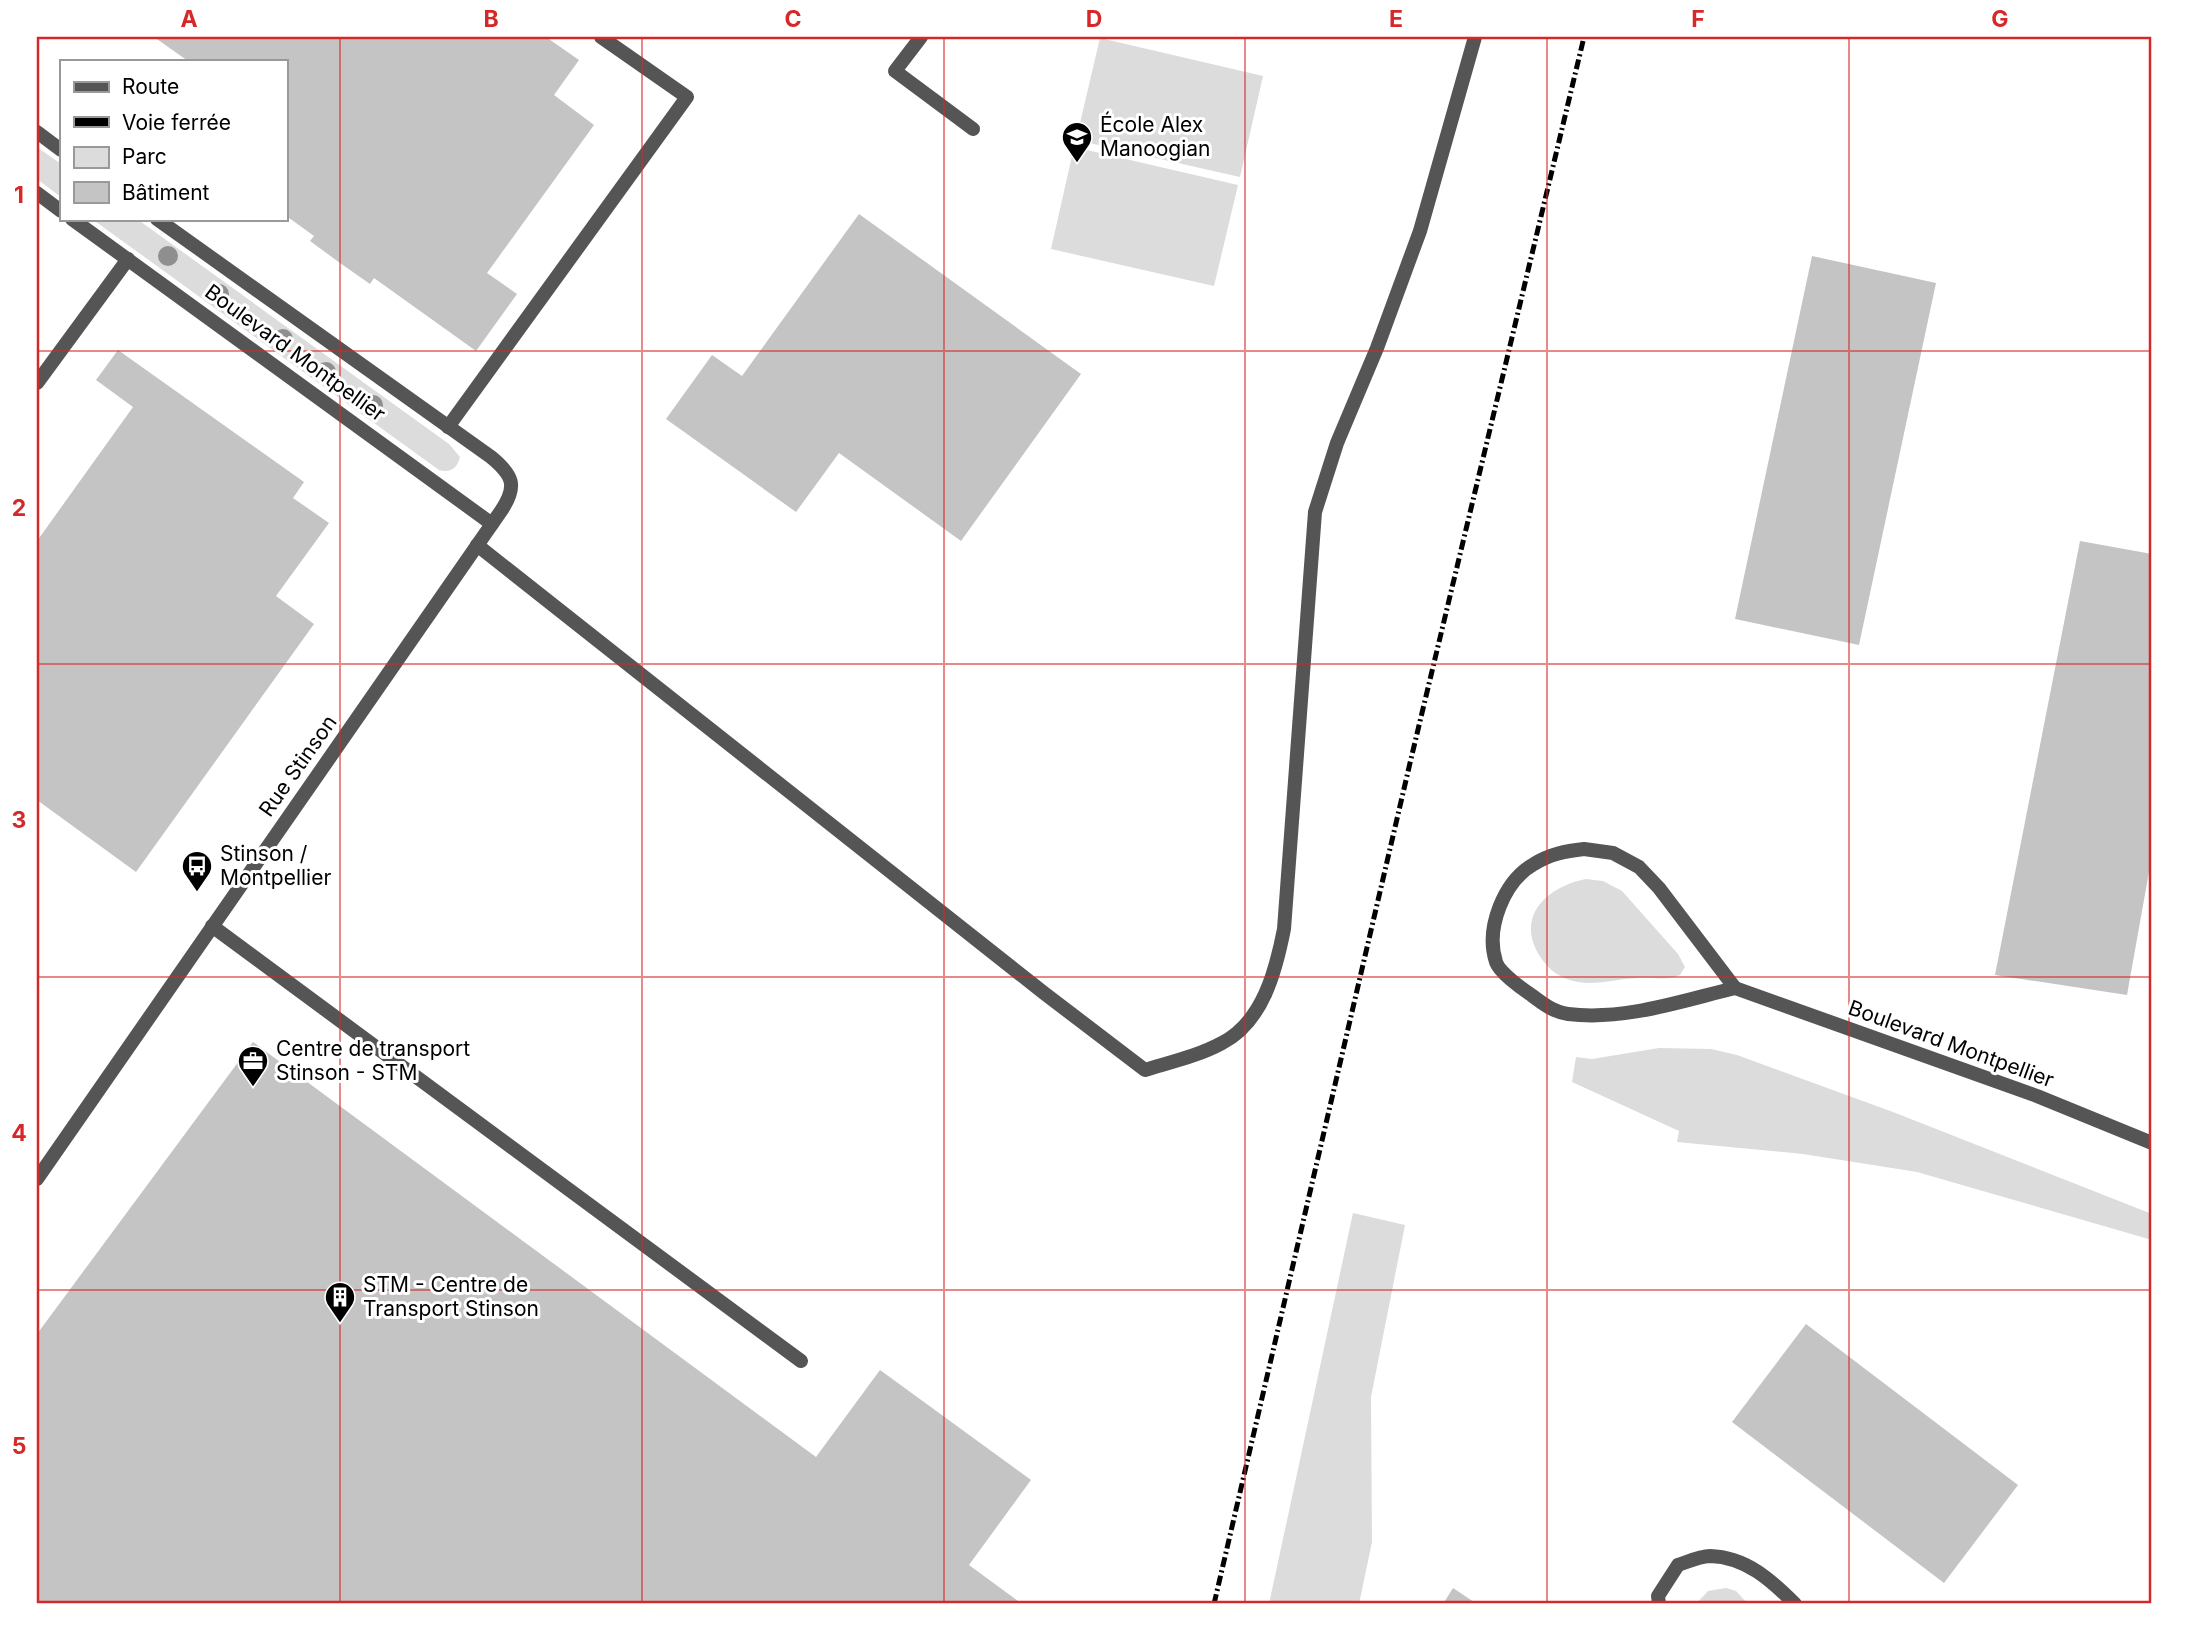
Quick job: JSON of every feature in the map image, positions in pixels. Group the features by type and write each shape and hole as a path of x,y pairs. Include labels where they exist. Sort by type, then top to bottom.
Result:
{"street":[{"path":"448,427 687,97 601,37"},
{"path":"920,37 895,71 974,129"},
{"path":"477,545 1145,1070 1225,1042 1242,1028 1255,1012 1271,983 1284,929 1315,512 1338,443 1420,232 1475,37"},
{"path":"37,132 60,149"},
{"path":"37,193 60,210"},
{"name":"Boulevard Montpellier","path":"73,220 492,524"},
{"name":"Boulevard Montpellier","path":"159,220 491,457 509,476"},
{"path":"37,383 128,259"},
{"name":"Rue Stinson","path":"37,1180 492,524 511,495 512,483 509,476"},
{"path":"1584,849 1613,853 1639,867 1659,888 1735,988 1624,1014 1580,1014 1550,1009 1519,986 1496,964 1493,936 1498,909 1511,884 1531,865 1557,853 1584,849"},
{"path":"212,926 801,1362"},
{"name":"Boulevard Montpellier","path":"1735,988 2037,1097 2152,1143"},
{"path":"1659,1604 1658,1596 1678,1565 1707,1556 1739,1561 1772,1580 1795,1604"}],"green space":[{"path":"1100,38 1263,76 1240,177 1076,140"},
{"path":"37,147 60,163 60,196 37,179"},
{"path":"1074,147 1238,185 1214,286 1051,249"},
{"path":"93,220 138,220 449,444 460,457 457,465 450,470 439,470"},
{"path":"1586,879 1603,881 1622,891 1678,954 1685,967 1680,975 1584,983 1563,977 1548,966 1533,941 1531,927 1534,915 1540,905 1560,888"},
{"path":"1659,1048 1711,1049 1737,1055 1893,1112 2152,1214 2152,1240 1917,1172 1803,1154 1677,1142 1679,1131 1572,1082 1576,1057 1592,1059"},
{"path":"1353,1213 1405,1225 1371,1397 1372,1542 1359,1604 1269,1604"},
{"path":"1726,1588 1736,1591 1748,1604 1696,1604 1708,1591"}],"building":[{"path":"154,37 546,37 579,60 554,95 594,125 487,273 517,294 476,351 374,278 370,284 340,263 310,241 314,236 287,216 287,60 187,60"},
{"path":"859,214 1081,374 961,541 839,453 796,512 666,419 712,355 742,376"},
{"path":"1812,256 1936,283 1859,645 1735,619"},
{"path":"118,350 304,482 293,498 329,523 276,596 314,624 136,872 37,800 37,541 133,407 96,380"},
{"path":"2080,541 2152,554 2152,855 2127,995 1995,975"},
{"name":"STM - Centre de Transport Stinson","path":"253,1042 816,1457 880,1370 1031,1480 969,1565 1022,1604 37,1604 37,1334"},
{"path":"1806,1324 2018,1485 1944,1583 1732,1422"},
{"path":"1453,1588 1477,1604 1443,1604"}],"railway":[{"path":"1214,1604 1410,763 1584,37"}],"place":[{"name":"École Alex Manoogian","path":"1077,164"},
{"name":"Stinson / Montpellier","path":"197,893"},
{"name":"Centre de transport Stinson - STM","path":"253,1088"},
{"name":"STM - Centre de Transport Stinson","path":"340,1324"}]}
